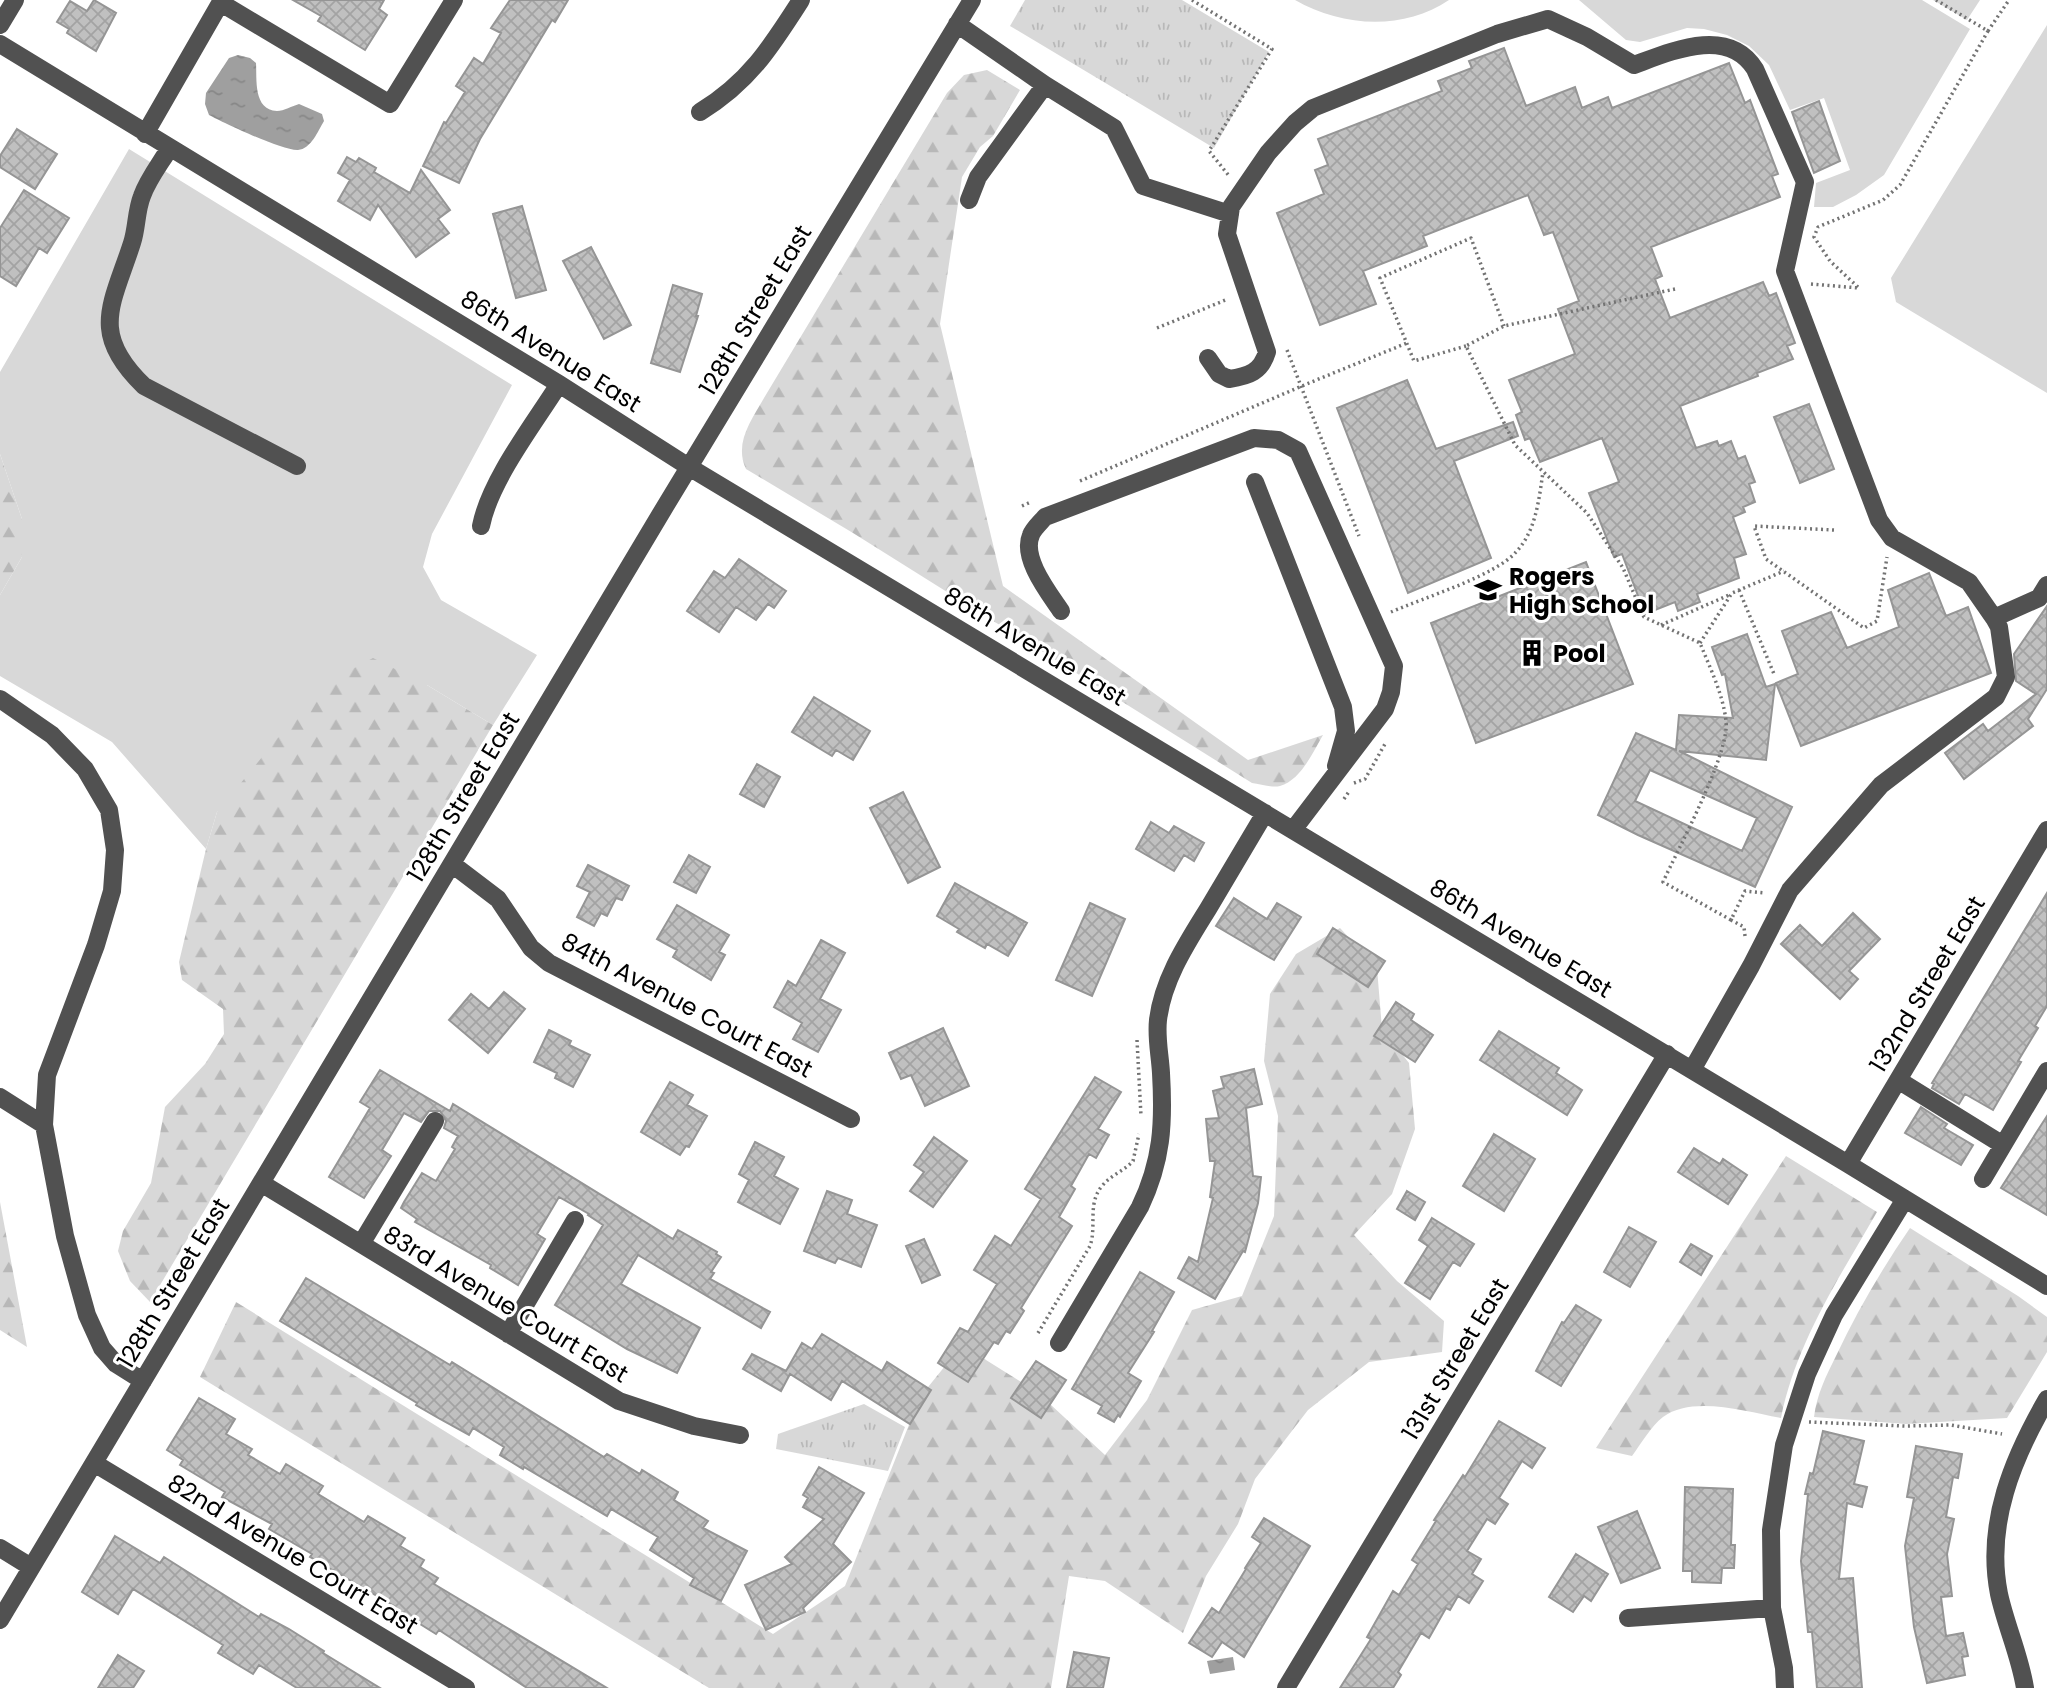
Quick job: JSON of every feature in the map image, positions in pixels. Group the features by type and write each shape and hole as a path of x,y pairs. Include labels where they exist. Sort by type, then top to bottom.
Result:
{"street":[{"path":"0,25 15,0"},
{"path":"145,134 221,1 390,104 453,0"},
{"path":"700,112 719,101 753,71 801,0"},
{"name":"128th Street East","path":"0,1620 689,467 972,0"},
{"path":"1208,358 1219,374 1229,379 1257,372 1263,363 1267,352 1227,234 1231,207 1268,153 1313,108 1497,34 1548,19 1587,37 1634,65 1678,49 1715,44 1748,58 1805,182 1785,271 1879,520 1892,538 1969,582 1999,627 2006,677 1996,697 1881,785 1790,890 1692,1070"},
{"path":"957,23 1045,85 1114,128 1143,186 1230,214"},
{"name":"86th Avenue East","path":"0,44 559,384 689,467 1667,1054 2047,1286"},
{"path":"969,200 978,177 1045,85"},
{"path":"169,149 143,192 133,238 111,299 110,335 115,351 144,386 297,466"},
{"path":"481,526 484,511 499,481 559,384"},
{"path":"1061,611 1039,579 1029,552 1031,534 1045,517 1254,438 1278,440 1298,451 1394,666 1391,692 1385,709 1293,830"},
{"path":"1255,482 1343,707 1346,731 1334,776"},
{"path":"1994,618 2039,598 2047,585"},
{"path":"0,699 52,735 85,769 109,810 115,850 112,891 96,945 47,1075 44,1125 65,1236 87,1315 102,1348 116,1364 143,1381"},
{"path":"1059,1343 1140,1208 1151,1184 1162,1130 1158,1019 1164,995 1179,958 1265,813"},
{"name":"132nd Street East","path":"1848,1164 2047,830"},
{"name":"84th Avenue Court East","path":"452,864 498,899 531,948 549,963 850,1119"},
{"name":"131st Street East","path":"1286,1688 1667,1054"},
{"path":"1983,1179 2047,1071"},
{"path":"1898,1080 2003,1145"},
{"path":"0,1097 44,1125"},
{"path":"361,1244 435,1121"},
{"name":"83rd Avenue Court East","path":"261,1183 618,1401 694,1426 740,1435"},
{"path":"1785,1688 1784,1668 1772,1608 1771,1530 1784,1445 1807,1374 1834,1315 1905,1199"},
{"path":"508,1334 575,1220"},
{"path":"2025,1688 2000,1596 1995,1556 2002,1499 2023,1440 2047,1399"},
{"name":"82nd Avenue Court East","path":"94,1463 466,1688"},
{"path":"0,1548 32,1567"},
{"path":"1628,1618 1772,1608"}],"path":[{"path":"1192,0 1272,50 1209,151 1243,190"},
{"path":"1936,0 1988,31"},
{"path":"1790,283 1858,288 1830,261 1819,245 1814,237 1818,227 1883,200 1900,185 1988,31 2009,0"},
{"path":"1504,326 1471,238 1380,278 1414,361 1466,346 1504,326 1675,289"},
{"path":"1157,328 1247,292"},
{"path":"1073,484 1407,343"},
{"path":"1466,346 1515,445 1587,513 1623,568 1644,617 1700,643 1720,694 1727,723 1723,752 1663,882 1744,927 1746,942"},
{"path":"1300,386 1360,537"},
{"path":"1389,612 1502,566 1518,550 1535,517 1543,472"},
{"path":"1022,506 1035,500"},
{"path":"1834,530 1754,526 1766,559 1864,628 1877,621 1892,538"},
{"path":"1661,625 1784,571"},
{"path":"1739,590 1774,674"},
{"path":"1700,643 1732,593"},
{"path":"1731,920 1745,891 1765,893"},
{"path":"1038,1333 1090,1246 1096,1195 1111,1178 1128,1167 1137,1151 1141,1117 1137,1039"},
{"path":"1808,1422 1951,1425 2002,1434"}],"green space":[{"path":"1025,0 1182,0 1269,52 1214,148 1010,26"},
{"path":"1295,0 1449,0 1412,17 1372,22 1332,16"},
{"path":"1579,0 1922,0 1970,29 1884,175 1833,207 1814,207 1816,183 1850,170 1824,98 1790,110 1769,65 1749,46 1727,35 1687,28 1640,42 1626,40"},
{"path":"1933,0 1980,0 1967,20"},
{"path":"2047,25 2047,393 1896,302 1891,278"},
{"path":"987,70 1020,90 993,136 980,147 962,177 940,324 1003,586 1248,760 1323,735 1300,772 1280,786 1252,783 746,469 742,450 749,424 947,93 964,75"},
{"path":"129,149 512,385 432,534 423,567 441,600 537,655 493,725 427,685 217,812 206,849 112,742 0,676 0,595 22,557 22,519 0,454 0,372"},
{"path":"0,454 22,519 22,557 0,595"},
{"path":"373,658 427,685 493,725 150,1302 130,1281 118,1251 123,1231 151,1183 165,1107 205,1064 224,1034 223,1009 182,980 179,962 217,812 281,734 333,679"},
{"path":"1340,928 1377,968 1382,1029 1409,1063 1415,1129 1392,1194 1354,1235 1397,1281 1444,1321 1442,1352 1369,1362 1308,1410 1255,1479 1238,1524 1206,1576 1183,1633 1105,1581 1069,1576 1051,1688 709,1688 200,1377 236,1302 773,1634 845,1586 920,1397 962,1345 1037,1392 1105,1455 1147,1400 1192,1310 1242,1296 1274,1216 1278,1116 1264,1061 1270,994 1296,954"},
{"path":"1786,1156 1877,1212 1808,1337 1788,1390 1781,1418 1721,1407 1689,1407 1675,1410 1663,1417 1632,1456 1596,1448"},
{"path":"0,1202 27,1347 0,1330"},
{"path":"1910,1228 2047,1317 2047,1352 2007,1418 1906,1424 1814,1417 1822,1385 1844,1339 1870,1290"},
{"path":"864,1404 905,1427 888,1471 776,1449 778,1434"}],"water":[{"path":"238,55 250,58 256,63 258,93 260,100 269,109 280,111 299,104 322,114 324,121 314,139 303,149 280,146 209,115 205,104 206,93 229,58"},
{"path":"1233,1657 1235,1670 1210,1674 1207,1661"}],"building":[{"path":"94,0 116,13 96,51 67,33 69,29 57,22 70,1 87,11"},
{"path":"293,0 384,0 379,9 387,15 365,50 318,21 321,16"},
{"path":"510,0 568,0 555,22 552,20 480,139 459,183 423,166 444,122 446,123 465,92 456,86 474,58 483,64 501,33 491,28"},
{"path":"1504,48 1526,106 1575,87 1582,108 1608,97 1612,108 1729,63 1745,103 1750,100 1778,174 1772,176 1780,197 1651,247 1662,276 1655,279 1670,318 1763,282 1769,296 1776,293 1795,343 1787,346 1793,359 1757,373 1758,376 1680,406 1696,448 1717,441 1719,446 1731,441 1738,459 1745,456 1755,482 1749,484 1755,502 1743,507 1745,512 1733,517 1746,554 1734,558 1739,578 1697,594 1700,602 1678,611 1675,602 1645,614 1622,554 1614,557 1589,493 1619,482 1602,438 1540,462 1530,438 1525,440 1516,415 1522,412 1509,380 1575,354 1558,309 1579,301 1553,232 1544,235 1528,195 1423,236 1427,246 1363,271 1376,304 1320,325 1277,213 1324,194 1315,170 1328,165 1318,139 1442,91 1438,81 1472,68 1469,61"},
{"path":"1819,101 1840,161 1814,173 1792,112"},
{"path":"17,129 57,154 35,189 0,167 0,156"},
{"path":"347,157 356,162 359,158 376,168 374,172 410,193 421,170 450,210 438,219 449,233 416,257 378,205 370,220 338,201 350,180 338,173"},
{"path":"24,190 69,218 47,253 39,248 16,286 0,276 0,228"},
{"path":"522,206 546,290 516,298 493,214"},
{"path":"591,247 631,325 604,339 563,261"},
{"path":"673,285 702,294 698,316 680,372 651,363"},
{"path":"1407,380 1436,449 1513,422 1518,436 1454,461 1491,558 1408,593 1337,408"},
{"path":"1809,404 1834,469 1800,483 1774,417"},
{"path":"739,559 786,591 774,608 768,604 756,620 736,607 719,632 687,611 714,571 725,578"},
{"name":"Pool","path":"1586,562 1633,684 1476,743 1431,623"},
{"path":"1929,573 1946,616 1968,607 1991,673 1801,746 1776,683 1798,674 1782,631 1831,612 1847,648 1899,627 1888,590"},
{"path":"2047,606 2047,689 2028,719 2033,726 1964,779 1945,753 1983,724 1988,731 2036,694 2016,681 2014,654"},
{"path":"1747,634 1766,687 1775,684 1766,760 1679,751 1792,807 1755,887 1598,815 1636,733 1676,750 1679,715 1733,718 1725,674 1722,675 1712,647","holes":["1650,770 1757,818 1742,851 1635,801"]},
{"path":"814,697 870,731 853,760 836,750 832,756 792,732"},
{"path":"757,764 780,777 764,807 740,794"},
{"path":"903,792 940,867 908,883 870,808"},
{"path":"1151,822 1169,833 1174,826 1204,843 1194,861 1184,855 1174,871 1136,849"},
{"path":"689,855 710,867 696,893 674,882"},
{"path":"588,865 629,886 622,900 616,898 607,916 601,913 594,926 577,917 590,892 577,886"},
{"path":"955,883 1027,923 1008,956 987,944 985,948 957,932 959,929 937,916"},
{"path":"2047,893 2047,1006 2035,1026 2038,1028 1993,1110 1965,1094 1959,1104 1932,1088 1932,1083"},
{"path":"1234,898 1267,919 1277,903 1301,917 1274,960 1216,926"},
{"path":"1090,903 1125,919 1092,996 1056,980"},
{"path":"677,905 729,935 719,952 725,955 711,980 673,957 677,950 657,939"},
{"path":"1853,913 1880,939 1849,971 1858,979 1840,999 1781,944 1800,925 1822,946"},
{"path":"1333,928 1385,961 1368,987 1317,954"},
{"path":"821,940 845,953 820,999 841,1010 818,1052 793,1039 802,1023 774,1007 788,981 796,986"},
{"path":"504,992 525,1009 488,1053 449,1020 471,994 489,1009"},
{"path":"1396,1002 1414,1014 1411,1020 1433,1035 1415,1062 1374,1036"},
{"path":"943,1028 969,1086 925,1106 911,1075 901,1079 889,1053"},
{"path":"549,1030 571,1041 569,1045 590,1055 573,1087 555,1078 557,1073 534,1062"},
{"path":"1499,1031 1559,1068 1556,1073 1582,1090 1567,1115 1480,1060"},
{"path":"1254,1069 1262,1104 1246,1108 1253,1176 1261,1177 1258,1203 1245,1252 1243,1251 1215,1299 1178,1278 1189,1257 1198,1262 1213,1198 1210,1197 1215,1161 1210,1161 1206,1119 1219,1118 1213,1091 1224,1088 1221,1077"},
{"path":"380,1070 450,1111 453,1104 673,1239 678,1230 717,1252 721,1257 711,1272 714,1273 710,1279 770,1312 761,1328 638,1255 621,1284 700,1328 677,1373 627,1349 555,1305 603,1225 589,1214 559,1197 537,1234 545,1239 518,1285 490,1268 491,1265 415,1222 417,1219 401,1208 404,1202 422,1173 436,1181 455,1149 452,1147 458,1136 444,1128 446,1121 440,1111 429,1111 421,1122 404,1113 382,1150 391,1156 364,1198 329,1177 370,1108 360,1102"},
{"path":"1095,1077 1121,1092 1098,1129 1109,1135 1096,1158 1089,1154 1071,1186 1075,1189 1059,1217 1072,1226 1021,1308 1024,1311 1010,1333 1006,1331 998,1344 994,1342 968,1382 938,1363 960,1328 968,1332 997,1284 974,1270 995,1236 1011,1246 1041,1199 1025,1189"},
{"path":"670,1082 693,1095 687,1105 707,1116 689,1147 686,1146 680,1155 641,1132"},
{"path":"1921,1107 1947,1124 1944,1128 1973,1145 1961,1165 1905,1133"},
{"path":"2047,1116 2047,1215 2001,1188"},
{"path":"1494,1134 1535,1159 1504,1211 1463,1186"},
{"path":"934,1137 967,1161 933,1207 910,1191 924,1172 914,1165"},
{"path":"755,1142 784,1157 774,1176 798,1189 780,1224 738,1202 749,1180 739,1174"},
{"path":"1694,1148 1720,1164 1723,1159 1747,1175 1728,1204 1678,1172"},
{"path":"827,1191 852,1200 847,1214 877,1225 861,1267 838,1258 835,1263 804,1251"},
{"path":"1407,1191 1425,1202 1415,1220 1397,1209"},
{"path":"1432,1218 1474,1244 1460,1266 1453,1262 1430,1299 1405,1283 1428,1246 1419,1240"},
{"path":"1629,1227 1656,1242 1630,1287 1604,1272"},
{"path":"924,1239 940,1275 922,1283 906,1246"},
{"path":"1691,1244 1712,1256 1701,1275 1680,1262"},
{"path":"1140,1272 1174,1292 1152,1331 1154,1332 1128,1373 1141,1381 1120,1417 1118,1415 1114,1422 1098,1413 1102,1406 1072,1389"},
{"path":"306,1278 450,1365 452,1362 604,1457 607,1454 640,1474 642,1470 678,1492 674,1500 708,1521 703,1528 747,1551 721,1601 690,1585 694,1578 650,1550 658,1537 611,1509 607,1516 524,1467 523,1469 500,1455 504,1447 473,1428 469,1435 440,1419 280,1321"},
{"path":"1576,1305 1601,1320 1561,1386 1536,1371 1562,1322 1564,1323"},
{"path":"822,1334 882,1371 887,1362 931,1390 910,1424 842,1381 831,1400 790,1374 781,1391 743,1369 752,1354 786,1371 802,1343 812,1349"},
{"path":"1036,1361 1066,1380 1041,1418 1011,1398"},
{"path":"199,1398 235,1419 226,1434 252,1449 248,1455 280,1474 286,1464 323,1486 318,1494 364,1522 368,1516 405,1538 400,1546 424,1560 420,1567 438,1578 434,1584 607,1688 527,1688 439,1630 436,1634 310,1557 312,1554 269,1529 272,1524 222,1497 225,1492 180,1465 183,1460 167,1450"},
{"path":"1499,1421 1545,1448 1532,1468 1522,1461 1499,1498 1508,1504 1495,1524 1487,1519 1467,1551 1481,1559 1472,1574 1483,1581 1469,1603 1458,1596 1450,1610 1446,1608 1429,1638 1421,1633 1398,1672 1401,1675 1393,1688 1340,1688 1371,1639 1367,1637 1393,1591 1399,1595 1418,1564 1412,1560 1436,1521 1434,1520 1463,1475 1465,1477"},
{"path":"1823,1431 1864,1441 1854,1484 1867,1487 1862,1507 1847,1503 1839,1579 1853,1578 1862,1688 1817,1688 1812,1632 1808,1632 1801,1561 1808,1494 1805,1494 1810,1473 1813,1474"},
{"path":"1916,1446 1962,1454 1958,1478 1953,1477 1946,1517 1954,1519 1947,1554 1952,1596 1941,1597 1946,1636 1963,1633 1968,1656 1962,1657 1965,1675 1927,1683 1914,1627 1905,1546 1914,1498 1907,1497"},
{"path":"819,1467 864,1493 833,1544 851,1562 803,1608 805,1612 766,1630 745,1585 792,1564 785,1557 824,1519 803,1507 808,1498 803,1495"},
{"path":"1685,1487 1733,1489 1731,1545 1735,1545 1734,1568 1722,1568 1721,1583 1692,1582 1692,1571 1683,1571"},
{"path":"1637,1511 1660,1568 1621,1583 1598,1527"},
{"path":"1264,1518 1310,1546 1244,1657 1222,1642 1212,1657 1189,1643 1212,1608 1219,1613 1246,1569 1261,1543 1252,1537"},
{"path":"115,1536 160,1563 164,1557 259,1617 261,1614 289,1629 380,1688 297,1688 259,1665 253,1674 218,1653 223,1645 133,1589 118,1614 82,1592"},
{"path":"1576,1554 1608,1574 1591,1601 1584,1596 1573,1612 1549,1597"},
{"path":"1074,1652 1109,1658 1103,1688 1067,1688"},
{"path":"118,1655 144,1671 133,1688 98,1688"}],"place":[{"name":"Rogers High School","path":"1488,590"},
{"name":"Pool","path":"1532,653"}]}
